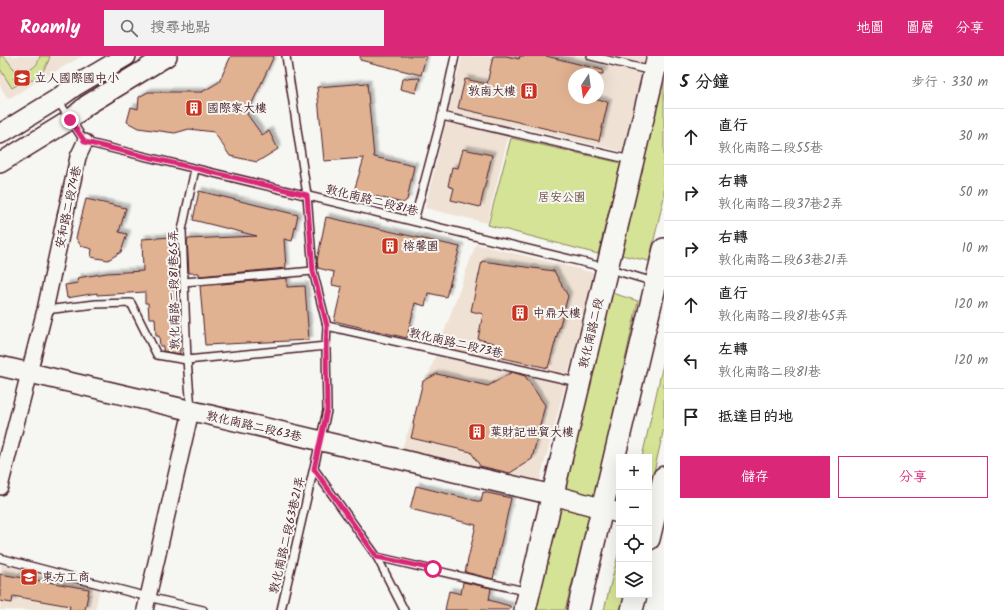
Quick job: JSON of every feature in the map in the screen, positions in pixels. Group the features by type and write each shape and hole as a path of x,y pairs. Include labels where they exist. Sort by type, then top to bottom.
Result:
{"main road":[{"name":"敦化南路二段","path":"527,601 656,64"},
{"path":"578,610 610,511 656,282 664,250"},
{"path":"654,528 664,477"},
{"path":"632,610 635,598"}],"street":[{"path":"0,134 57,99 74,86 126,56"},
{"path":"0,164 70,120 87,105 167,56"},
{"name":"安和路二段74巷","path":"0,487 45,310 78,157 85,142"},
{"name":"敦化南路二段63巷","path":"0,366 552,495 610,511"},
{"path":"147,604 191,411"}],"lane":[{"name":"敦化南路二段63巷21弄","path":"281,610 327,410 327,326 313,271 307,195 286,56"},
{"path":"414,221 442,116 455,56"},
{"path":"591,56 656,64"},
{"path":"57,99 85,142"},
{"path":"442,116 633,160"},
{"name":"敦化南路二段81巷","path":"85,142 607,268 656,282"},
{"name":"敦化南路二段81巷65弄","path":"191,411 187,360 182,230 195,169"},
{"path":"184,282 313,271"},
{"path":"45,310 96,304 131,303 157,355 187,360 326,346"},
{"name":"敦化南路二段73巷","path":"327,326 580,383"},
{"path":"314,469 377,557 404,610"},
{"path":"377,557 527,601"},
{"path":"0,558 147,604 204,610"}],"shaded area":[{"name":"立人國際國中小","path":"0,56 82,56 8,99 0,86"},
{"path":"462,56 647,56 624,152 511,125 487,223 425,208"},
{"path":"476,244 595,273 539,484 401,451"},
{"name":"東方工商","path":"1,564 100,587 95,610 0,610"}],"green space":[{"path":"0,56 4,56 14,69 27,70 34,67 39,61 40,56 50,56 45,68 36,78 25,82 13,78 17,85 12,88 0,69"},
{"path":"664,75 664,197 649,261 621,255"},
{"name":"居安公園","path":"511,138 621,163 598,254 488,225"},
{"path":"612,293 638,301 595,497 562,491"},
{"path":"664,360 664,428 652,481 652,454 643,454"},
{"path":"558,505 591,511 565,610 532,610"},
{"path":"616,563 616,598 624,598 622,610 604,610"}],"building":[{"name":"國際家大樓","path":"231,56 274,56 247,114 262,135 269,131 278,149 257,162 230,156 214,132 189,129 175,133 138,128 127,122 131,107 138,109 139,97 148,92 202,92 219,82"},
{"path":"360,56 426,56 421,75 360,60"},
{"path":"493,56 506,56 519,59 520,56 546,56 595,68 568,68 568,104 604,104 604,101 608,102 599,141 458,108 465,79 487,84"},
{"path":"420,78 416,93 400,89 402,79"},
{"path":"367,83 374,157 414,166 407,200 403,203 354,191 364,158 324,161 317,87"},
{"path":"463,149 492,155 480,207 451,200 454,188 448,186 452,167 458,168"},
{"path":"199,191 298,215 292,241 284,239 286,268 199,276 199,273 189,273 187,239 257,236 193,220"},
{"path":"86,199 126,208 119,232 127,234 121,252 108,260 91,257 92,249 81,246 76,238"},
{"path":"326,217 460,247 446,297 428,293 425,306 415,303 407,338 334,321 342,287 332,285 334,272 318,268 317,261"},
{"path":"173,237 173,240 177,240 179,274 175,274 180,354 163,351 163,346 160,346 159,336 156,336 155,318 149,318 148,303 145,303 145,292 97,295 97,293 67,298 65,285 78,283 77,278 107,273 143,271 142,239"},
{"name":"中鼎大樓","path":"482,261 554,271 568,296 548,368 498,357 501,345 478,339 483,314 471,311"},
{"path":"287,278 287,287 305,286 309,340 205,345 200,286"},
{"name":"葉財記世貿大樓","path":"512,372 525,376 545,405 532,459 510,473 480,466 471,452 411,438 423,381 437,374 488,386"},
{"path":"416,486 481,502 483,492 511,498 493,579 465,572 476,525 410,509"},
{"path":"0,574 89,589 85,610 69,610 70,606 13,596 12,603 0,601"},
{"path":"463,582 491,588 489,600 510,606 510,610 445,610 449,591 461,594"}],"place":[{"name":"立人國際國中小","path":"22,78"},
{"name":"敦南大樓","path":"529,91"},
{"name":"國際家大樓","path":"194,108"},
{"name":"榕馨園","path":"390,246"},
{"name":"中鼎大樓","path":"520,313"},
{"name":"葉財記世貿大樓","path":"477,432"},
{"name":"東方工商","path":"29,577"}],"route":[{"path":"70,120 85,142 307,195 313,271 327,326 327,410 314,469 377,557 433,569"}]}
